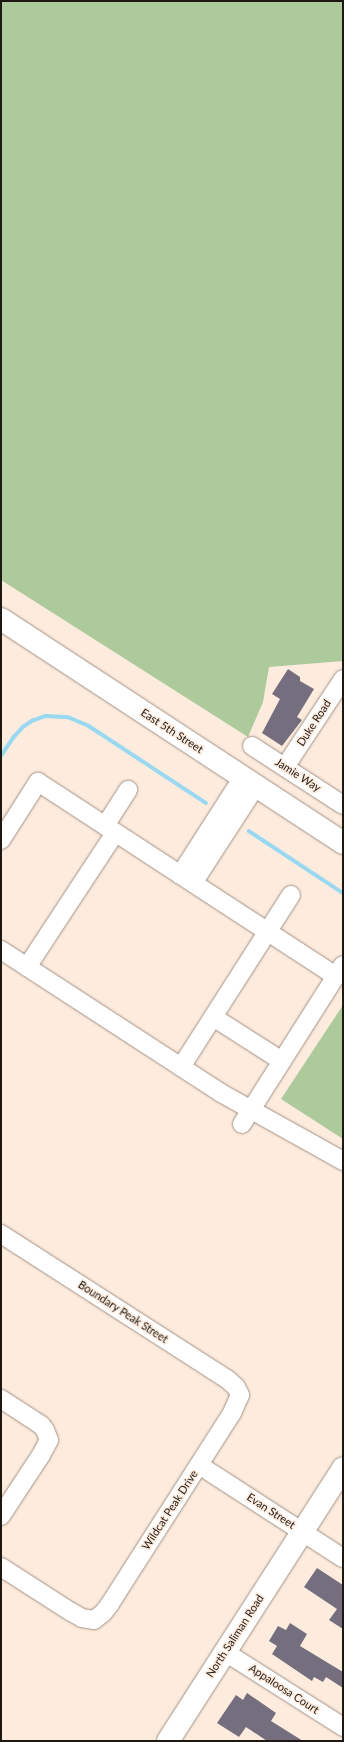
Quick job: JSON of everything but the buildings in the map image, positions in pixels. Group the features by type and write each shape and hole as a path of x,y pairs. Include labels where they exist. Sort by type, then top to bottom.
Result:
{"main road":[{"name":"East 5th Street","path":"1,620 343,843"},
{"name":"North Saliman Road","path":"168,1741 343,1468"}],"street":[{"name":"Duke Road","path":"285,767 343,679"},
{"name":"Jamie Way","path":"252,746 343,805"},
{"path":"1,840 38,782 268,932 339,971 242,1124"},
{"path":"187,879 250,782"},
{"path":"27,967 110,829 128,790"},
{"path":"181,1067 291,895"},
{"path":"1,950 221,1092 343,1161"},
{"path":"213,1017 282,1061"},
{"name":"Boundary Peak Street","path":"1,1234 227,1379 236,1387 240,1395"},
{"name":"Wildcat Peak Drive","path":"1,1567 82,1618 94,1620 103,1613 110,1604 232,1413 240,1395"},
{"path":"1,1399 41,1425 45,1430 48,1440 41,1455 1,1516"},
{"name":"Evan Street","path":"198,1465 343,1558"},
{"name":"Appaloosa Court","path":"225,1652 343,1727"}],"green space":[{"path":"1,1 343,1 343,661 269,667 263,702 248,737 1,580"},
{"path":"343,1005 343,1139 281,1099"}],"waterway":[{"path":"1,756 13,738 23,727 32,721 46,716 68,717 89,726 206,803"},
{"path":"249,831 343,893"}]}
